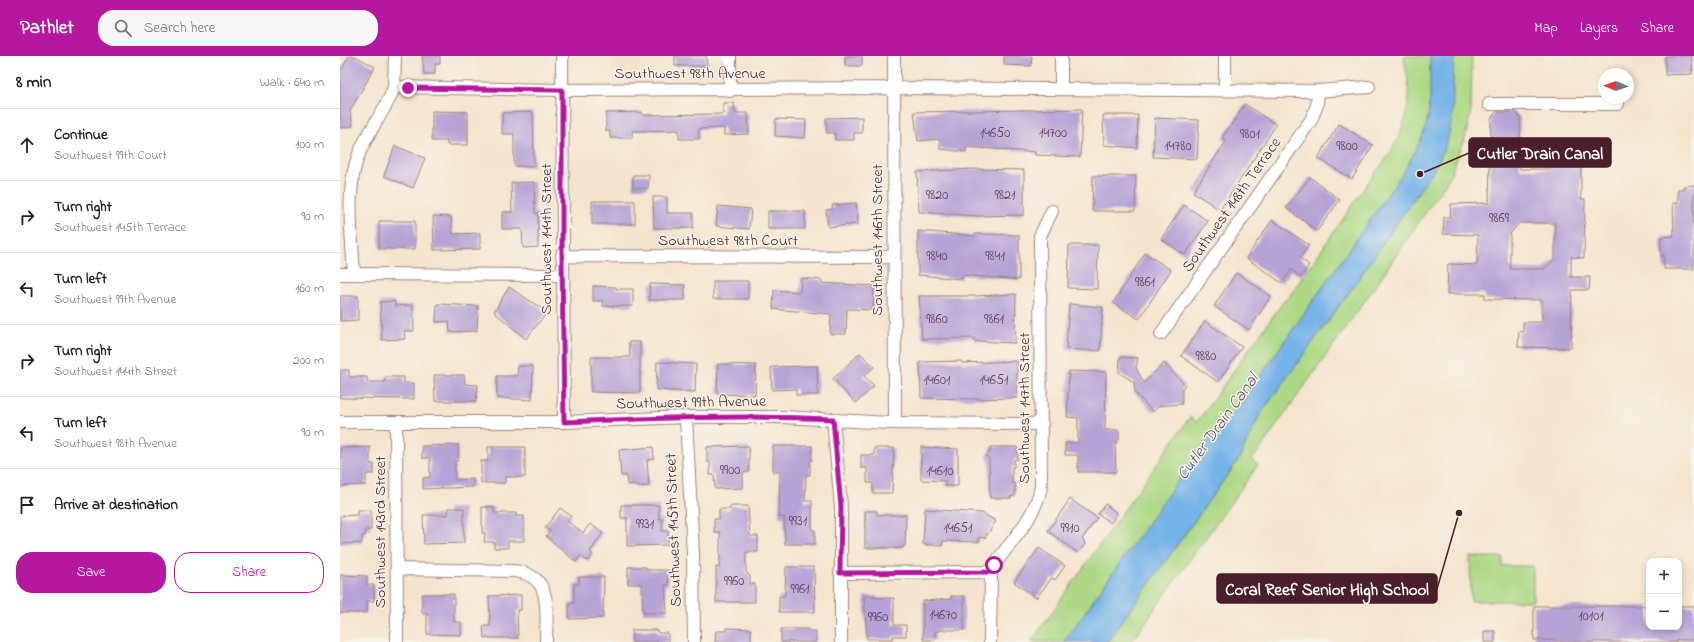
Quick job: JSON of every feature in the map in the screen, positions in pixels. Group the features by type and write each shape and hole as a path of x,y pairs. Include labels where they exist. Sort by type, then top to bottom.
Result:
{"street":[{"path":"354,274 351,205 346,175 388,102 394,87 395,56"},
{"name":"Southwest 144th Street","path":"562,56 564,422"},
{"path":"730,56 730,91"},
{"name":"Southwest 146th Street","path":"894,56 895,423"},
{"path":"1061,56 1061,89"},
{"path":"1225,56 1225,89"},
{"name":"Southwest 98th Avenue","path":"394,87 730,91 894,88 1225,89 1318,91 1369,87"},
{"name":"Southwest 148th Terrace","path":"1161,334 1311,120 1317,105 1318,91"},
{"path":"1490,104 1598,104"},
{"name":"Southwest 147th Street","path":"991,572 994,565 1032,514 1038,500 1042,480 1040,236 1052,211"},
{"name":"Southwest 98th Court","path":"562,256 894,257"},
{"path":"340,274 562,275"},
{"name":"Southwest 99th Avenue","path":"340,422 564,422 686,417 784,417 895,423 986,422 1042,424"},
{"name":"Southwest 145th Street","path":"686,417 693,553 694,642"},
{"path":"833,419 841,507 841,642"},
{"name":"Southwest 143rd Street","path":"396,422 397,642"},
{"path":"397,569 519,571 530,575 539,582 545,597 546,642"},
{"path":"840,573 991,572 990,642"}],"green space":[{"path":"1404,56 1430,56 1430,81 1429,106 1425,129 1417,148 1403,173 1234,413 1211,436 1191,462 1064,642 1031,642 1190,417 1197,422 1284,301 1289,297 1376,171 1390,154 1401,132 1407,110 1408,83"},
{"path":"1454,56 1472,56 1471,111 1465,138 1449,178 1369,295 1252,460 1258,465 1131,642 1107,642 1239,459 1259,416 1353,287 1432,172 1447,141 1453,87 1452,74"},
{"path":"1470,557 1502,557 1502,566 1533,566 1533,601 1471,601"}],"water":[{"path":"1430,56 1454,56 1451,124 1448,138 1440,158 1432,172 1353,287 1259,416 1239,459 1107,642 1064,642 1191,462 1211,436 1234,413 1403,173 1419,143 1428,117 1430,99"}],"building":[{"path":"349,56 355,56 375,67 350,111 353,126 340,128 340,72"},
{"path":"422,56 440,56 440,64 435,64 435,74 424,74"},
{"path":"675,56 706,56 707,66 675,66"},
{"path":"845,56 862,56 862,66 845,66"},
{"path":"1004,56 1032,56 1031,66 1004,65"},
{"path":"1665,56 1692,56 1692,74 1665,75"},
{"path":"723,103 734,103 735,113 748,113 749,134 724,135 724,128 699,129 699,139 679,139 679,130 632,131 632,138 610,138 610,131 606,131 606,113 642,112 642,115 723,114"},
{"path":"1245,104 1276,125 1220,210 1193,192 1226,141 1222,138"},
{"path":"1082,109 1080,157 1035,155 1035,152 966,147 966,152 940,149 940,139 918,141 914,112"},
{"path":"432,111 468,112 468,145 447,145 447,141 432,141"},
{"path":"533,112 534,167 514,166 514,134 502,134 502,113"},
{"path":"1496,112 1515,112 1520,117 1520,169 1550,169 1550,161 1581,161 1581,199 1585,199 1584,258 1571,257 1571,277 1590,277 1589,290 1572,290 1571,348 1518,347 1519,331 1523,332 1523,322 1542,322 1542,300 1485,299 1485,294 1447,294 1448,264 1477,265 1478,235 1443,234 1444,217 1450,217 1451,204 1489,203 1491,118","holes":["1519,223 1555,223 1555,259 1544,269 1510,269 1510,234"]},
{"path":"1103,115 1138,115 1137,148 1104,145"},
{"path":"862,117 862,133 854,133 854,140 835,140 835,133 827,133 826,118"},
{"path":"1155,118 1199,120 1197,159 1153,157"},
{"path":"776,119 806,120 805,138 775,136"},
{"path":"1339,124 1373,145 1352,179 1318,158"},
{"path":"395,146 425,158 413,188 384,176"},
{"path":"974,169 1024,170 1024,215 978,216 919,212 917,172"},
{"path":"633,175 649,175 648,188 633,188"},
{"path":"1093,176 1136,176 1135,211 1092,211"},
{"path":"1310,177 1340,200 1317,231 1286,208"},
{"path":"534,182 535,213 538,213 538,247 523,248 522,229 502,229 502,212 512,212 511,183"},
{"path":"1694,185 1694,269 1664,269 1664,255 1661,256 1661,237 1674,236 1673,203 1678,203 1678,189 1683,189 1684,186"},
{"path":"653,197 667,197 667,213 693,213 693,228 654,228"},
{"path":"592,201 635,201 635,224 592,224"},
{"path":"856,203 858,224 828,227 826,210 833,209 832,205"},
{"path":"1184,205 1208,221 1185,255 1161,239"},
{"path":"718,206 751,209 749,229 716,226"},
{"path":"768,211 805,211 805,229 768,229"},
{"path":"433,216 451,217 453,234 480,233 480,249 434,250"},
{"path":"1272,220 1309,245 1300,258 1309,265 1301,277 1291,270 1282,283 1246,258"},
{"path":"379,221 415,221 415,249 379,249"},
{"path":"918,231 975,236 975,234 1019,235 1019,280 962,275 962,279 918,275"},
{"path":"1069,245 1098,245 1097,289 1068,288"},
{"path":"1145,253 1171,270 1139,319 1113,303"},
{"path":"1236,273 1271,296 1249,330 1214,306"},
{"path":"801,278 822,280 821,283 874,286 873,310 847,309 846,334 830,334 831,314 773,309 774,290 800,292"},
{"path":"713,281 748,281 748,299 713,299"},
{"path":"650,284 685,285 685,300 649,300"},
{"path":"593,286 616,287 616,289 633,289 633,306 603,306 603,301 593,301"},
{"path":"509,287 547,312 526,339 494,312"},
{"path":"1016,294 1015,343 974,341 974,338 922,339 919,296"},
{"path":"340,296 358,296 358,320 340,321"},
{"path":"395,301 395,306 413,305 414,331 404,331 405,339 382,340 380,302"},
{"path":"437,304 478,306 477,331 450,332 449,321 436,322"},
{"path":"1069,304 1103,307 1100,351 1066,349"},
{"path":"1205,321 1242,347 1218,382 1181,356"},
{"path":"629,342 640,342 640,393 591,392 591,357 630,357"},
{"path":"860,353 874,367 864,376 874,386 856,403 833,379"},
{"path":"1120,357 1138,358 1136,368 1144,383 1164,363 1185,385 1182,389 1182,404 1159,406 1153,412 1135,393 1134,382 1119,373"},
{"path":"961,361 962,363 1017,361 1017,398 921,398 920,362"},
{"path":"657,362 696,364 695,392 656,390"},
{"path":"718,364 756,365 755,395 717,394"},
{"path":"518,366 533,366 532,400 497,398 497,376 517,376"},
{"path":"817,366 818,395 796,395 796,389 772,390 771,367"},
{"path":"340,370 349,370 349,377 367,377 367,382 385,382 385,377 404,377 404,383 414,383 414,399 340,398"},
{"path":"1069,371 1106,372 1105,430 1119,430 1119,440 1115,443 1116,472 1078,472 1078,455 1065,455 1065,443 1078,443 1078,418 1067,417"},
{"path":"434,375 464,375 465,384 478,385 476,401 435,401"},
{"path":"458,445 458,461 455,461 455,480 473,479 473,487 423,489 423,478 430,477 430,458 422,458 422,446"},
{"path":"749,446 749,472 743,472 743,488 715,489 714,475 710,475 710,462 707,462 707,447"},
{"path":"773,446 812,446 810,475 806,475 805,501 812,501 812,530 815,530 815,544 785,544 784,517 779,517 780,472 773,472"},
{"path":"370,447 370,464 374,464 374,474 366,474 366,485 340,486 341,448"},
{"path":"488,447 525,447 525,477 505,477 505,483 481,483 481,461 488,461"},
{"path":"653,447 654,459 647,460 649,486 635,487 635,484 627,485 626,475 621,476 619,450"},
{"path":"921,447 958,449 958,486 945,486 946,481 921,480"},
{"path":"990,447 1017,447 1018,459 1014,460 1014,467 1012,467 1012,483 1015,483 1015,496 1011,496 1011,498 990,498 989,459 986,456 990,451"},
{"path":"874,448 894,448 892,493 873,493 873,483 867,483 867,468 861,468 861,455 874,455"},
{"path":"1070,499 1097,518 1082,539 1085,544 1078,553 1048,531"},
{"path":"1105,504 1117,513 1111,523 1098,514"},
{"path":"621,505 659,505 659,519 662,519 662,531 668,531 668,545 627,546 627,518 621,518"},
{"path":"730,506 748,506 750,536 758,536 758,552 746,552 746,572 750,576 750,584 755,584 755,602 716,602 716,567 719,568 720,564 720,532 714,532 714,519 719,519 719,509 730,509"},
{"path":"482,507 494,507 494,513 516,513 516,516 524,516 524,541 508,541 508,548 494,548 494,542 484,542 485,533 482,533"},
{"path":"448,508 464,508 464,543 424,544 423,515 448,515"},
{"path":"560,508 571,516 567,521 583,533 590,524 603,533 590,552 593,554 588,561 580,556 576,562 546,536 550,531 545,528"},
{"path":"925,509 982,513 996,521 985,538 979,537 979,542 943,541 942,546 923,544"},
{"path":"357,510 371,510 371,530 365,530 365,536 362,536 362,543 340,544 340,516 357,515"},
{"path":"865,511 877,511 877,515 906,515 905,546 903,546 903,548 865,548"},
{"path":"1039,548 1065,566 1055,580 1052,578 1036,598 1014,582"},
{"path":"628,567 646,567 646,569 651,570 668,570 668,585 665,585 667,613 643,613 642,584 628,584"},
{"path":"786,567 814,567 815,612 779,612 779,596 785,596"},
{"path":"340,575 367,576 367,585 374,585 374,601 367,601 367,613 340,613"},
{"path":"579,577 604,577 603,618 569,619 569,603 574,603 574,584 579,584"},
{"path":"422,594 454,594 454,622 461,622 461,635 427,634 427,613 422,613"},
{"path":"521,595 521,610 517,610 518,638 484,638 483,626 490,626 489,596"},
{"path":"864,596 894,598 894,625 906,625 906,636 893,636 893,639 867,639"},
{"path":"951,596 964,596 964,630 939,630 935,631 935,640 923,640 923,601 951,599"},
{"path":"1534,606 1646,606 1646,630 1682,630 1682,606 1694,606 1694,640 1676,640 1676,642 1557,642 1557,640 1534,640"},
{"path":"726,628 751,629 751,642 715,642 716,631 726,631"},
{"path":"781,629 808,629 808,631 816,631 816,642 781,642"},
{"path":"632,630 657,630 658,633 668,633 668,642 632,642"},
{"path":"1484,631 1495,631 1495,642 1484,642"}],"place":[{"name":"Cutler Drain Canal","path":"1420,174"},
{"name":"Coral Reef Senior High School","path":"1459,513"}],"route":[{"path":"408,88 562,90 564,422 686,417 784,417 833,419 834,438 840,479 840,573 991,572 994,565"}]}
